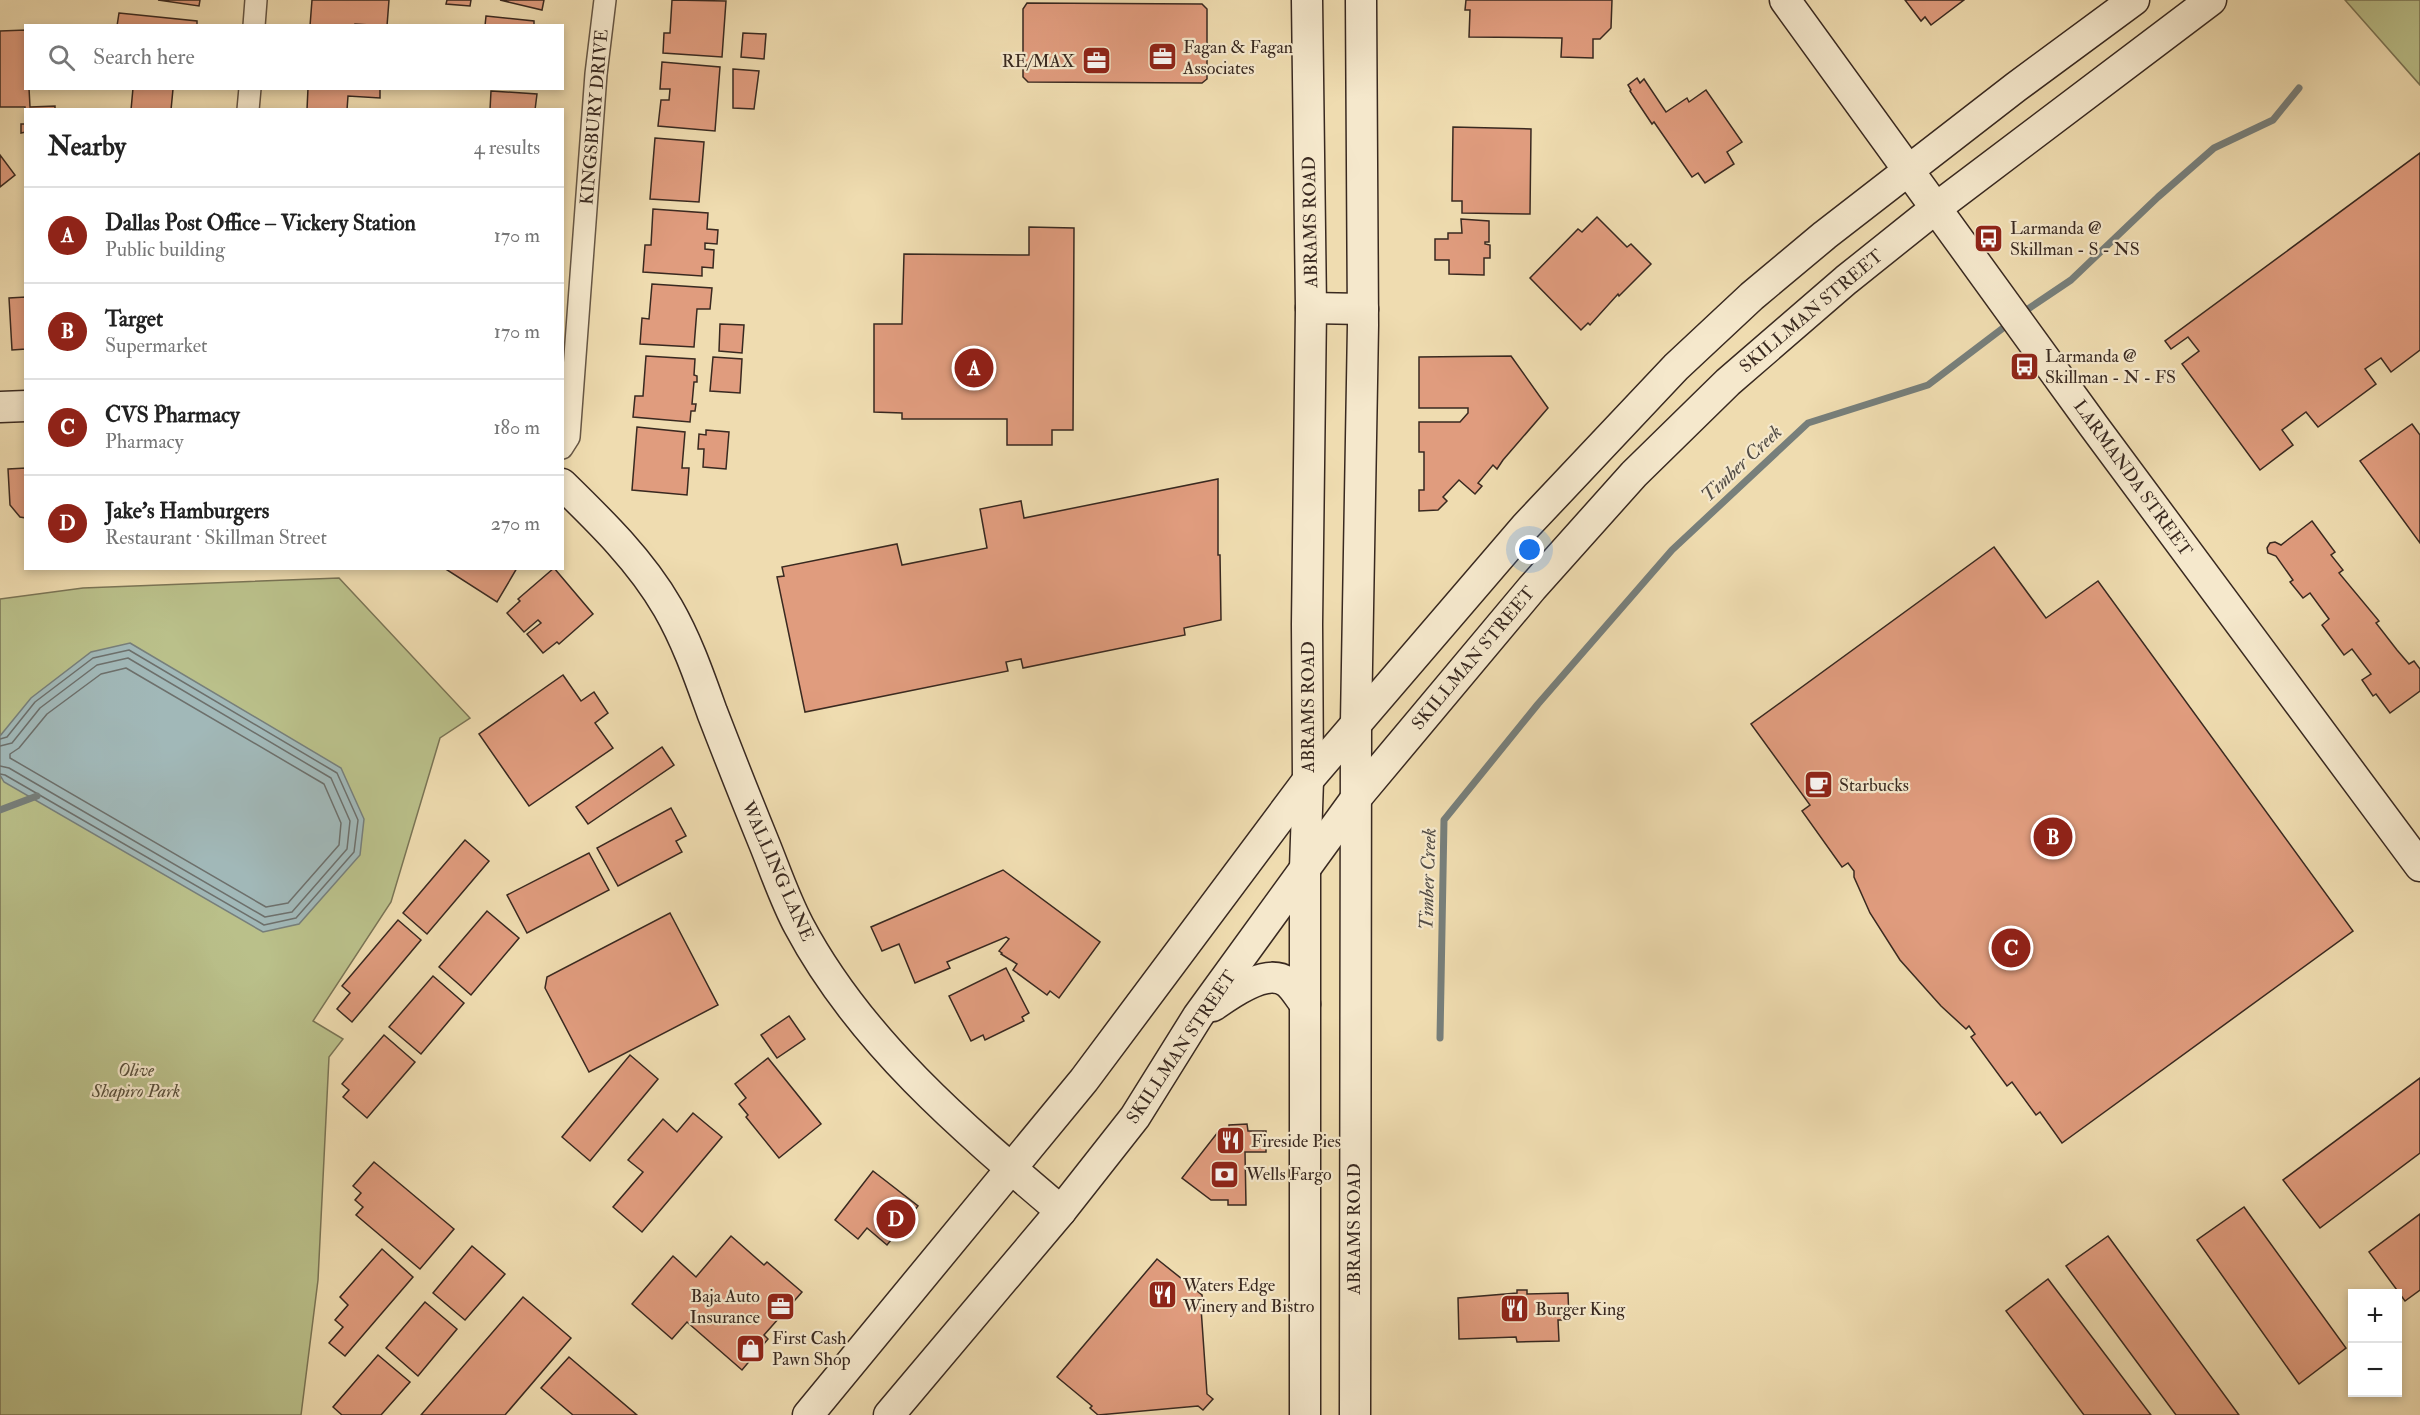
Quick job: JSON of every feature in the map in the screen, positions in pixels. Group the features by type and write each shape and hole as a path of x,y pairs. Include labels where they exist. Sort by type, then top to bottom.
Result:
{"main road":[{"name":"ABRAMS ROAD","path":"1305,1415 1305,868 1308,780 1307,624 1311,308 1307,0"},
{"name":"ABRAMS ROAD","path":"1355,1415 1356,722 1363,309 1361,0"},
{"name":"LARMANDA STREET","path":"1785,0 2051,368 2420,866"},
{"path":"808,1415 1091,1072 1308,780 1518,534 1676,367 1752,296 1909,169 2134,0"},
{"name":"SKILLMAN STREET","path":"889,1415 1061,1211 1135,1117 1198,1017 1356,797 1532,588 1634,474 1728,382 1846,280 1936,208 2211,0"},
{"path":"1311,308 1363,309"},
{"path":"0,407 24,405"},
{"name":"WALLING LANE","path":"564,486 630,554 668,607 686,641 769,857 798,924 820,963 850,1007 905,1069 973,1136 1061,1211"},
{"path":"1198,1017 1245,985 1269,978 1280,978 1288,982 1305,1004"}],"street":[{"path":"254,24 256,0"},
{"name":"KINGSBURY DRIVE","path":"564,445 569,437 596,74 605,0"},
{"path":"248,108 250,90"}],"green space":[{"path":"2345,0 2420,0 2420,85"},
{"name":"Olive Shapiro Park","path":"339,578 470,718 440,738 391,902 313,1021 343,1039 329,1057 318,1280 301,1415 0,1415 0,599 83,588"}],"water":[{"path":"130,643 341,768 364,819 360,855 299,924 263,932 4,782 0,775 0,736 31,698 91,652"}],"building":[{"path":"158,0 200,0 199,6"},
{"path":"312,0 389,0 387,24 310,24"},
{"path":"447,0 471,0 470,6 446,4"},
{"path":"500,0 544,0 542,10"},
{"path":"672,0 726,1 722,57 663,53 664,33 670,33"},
{"path":"1466,0 1612,0 1611,28 1600,39 1593,39 1593,58 1561,57 1562,38 1469,37 1470,10 1465,10"},
{"path":"1905,0 1964,0 1931,25 1925,17 1921,21"},
{"path":"1027,3 1202,4 1207,9 1207,79 1202,83 1028,82 1023,77 1023,9"},
{"path":"119,13 197,21 197,24 117,24"},
{"path":"486,16 534,21 534,24 485,24"},
{"path":"24,30 24,90 29,90 30,107 55,106 55,108 0,107 0,31"},
{"path":"743,33 766,34 764,59 741,57"},
{"path":"662,62 720,67 715,131 658,126 661,100 669,100 670,89 660,89"},
{"path":"733,69 759,71 754,109 733,108"},
{"path":"1637,78 1640,83 1644,79 1666,112 1687,98 1689,102 1706,90 1742,142 1727,152 1734,164 1705,183 1698,173 1692,177 1630,91 1628,85"},
{"path":"133,90 173,90 171,108 131,108"},
{"path":"308,90 380,90 380,98 348,96 347,108 307,108"},
{"path":"491,91 537,94 535,108 490,108"},
{"path":"21,124 24,124 24,132 21,133"},
{"path":"1453,127 1531,129 1530,214 1462,213 1462,201 1452,201"},
{"path":"655,138 704,142 699,202 650,199"},
{"path":"2420,153 2420,350 2391,372 2381,358 2365,369 2376,384 2318,427 2306,412 2282,430 2293,445 2260,470 2182,364 2199,351 2188,337 2171,349 2165,341"},
{"path":"0,155 15,175 0,187"},
{"path":"653,209 708,213 707,229 718,230 717,244 705,243 705,249 714,250 713,268 702,267 702,276 643,272 645,245 651,245"},
{"path":"1597,217 1627,247 1631,244 1651,264 1619,296 1618,294 1590,325 1588,323 1581,330 1530,278 1578,229 1582,232"},
{"path":"1461,219 1489,221 1489,242 1485,244 1490,245 1490,258 1484,258 1484,275 1449,274 1449,260 1435,260 1435,239 1448,239 1448,233 1462,233"},
{"path":"1029,227 1074,228 1073,430 1052,430 1052,445 1007,445 1007,419 902,419 902,413 874,412 874,324 902,324 904,254 1029,255"},
{"path":"652,284 712,288 710,309 697,309 694,347 640,344 642,318 649,319"},
{"path":"24,297 24,349 12,350 9,298"},
{"path":"720,324 744,325 742,353 719,351"},
{"path":"646,356 695,359 694,375 697,376 697,382 694,382 692,404 696,404 695,411 691,411 690,422 633,417 635,396 643,396"},
{"path":"1511,356 1548,408 1497,469 1493,465 1478,483 1482,486 1475,494 1459,480 1443,497 1447,501 1438,510 1419,511 1419,490 1424,490 1424,452 1419,452 1419,422 1460,422 1468,413 1468,408 1419,408 1419,357"},
{"path":"713,357 742,359 740,393 710,391"},
{"path":"2412,424 2420,435 2420,543 2360,461"},
{"path":"637,427 685,432 682,468 689,468 687,495 632,490"},
{"path":"706,430 729,432 726,469 703,467 704,449 698,449 699,434 706,435"},
{"path":"24,468 24,518 20,517 10,505 8,469"},
{"path":"1218,479 1221,620 1184,628 1185,635 1023,668 1021,659 1006,662 1008,671 805,712 777,577 784,576 782,567 897,544 902,565 987,548 980,509 1021,501 1024,518"},
{"path":"2312,521 2335,552 2331,555 2343,570 2339,573 2379,621 2376,623 2397,650 2409,664 2414,661 2420,669 2420,691 2390,713 2376,694 2373,696 2362,680 2371,674 2352,649 2344,655 2322,625 2329,619 2310,593 2303,598 2290,582 2293,580 2276,556 2268,553 2267,548 2270,543 2275,542 2281,545"},
{"path":"1994,547 2046,618 2098,581 2353,931 2062,1143 2040,1112 2036,1115 2012,1082 2007,1086 1971,1037 1975,1034 1969,1026 1966,1029 1941,1006 1900,960 1870,913 1854,877 1854,871 1848,863 1842,867 1802,811 1810,805 1751,724"},
{"path":"447,570 516,570 497,602"},
{"path":"552,570 556,570 593,614 559,644 557,642 543,653 527,634 541,623 538,620 524,632 507,613 520,601 518,599"},
{"path":"563,675 581,701 594,692 608,713 595,723 613,748 529,806 479,734"},
{"path":"662,747 674,765 588,824 576,807"},
{"path":"671,808 686,836 676,841 682,852 618,886 597,848"},
{"path":"465,840 489,861 427,934 403,913"},
{"path":"589,853 609,890 527,933 507,895"},
{"path":"1003,870 1100,942 1059,998 1050,991 1047,995 1013,970 1017,964 999,951 1009,939 1006,937 947,962 950,968 915,983 899,944 882,951 871,927"},
{"path":"487,911 519,938 471,995 439,967"},
{"path":"670,913 718,1005 589,1072 545,988 547,977"},
{"path":"398,920 421,940 352,1022 337,1009 350,993 342,986"},
{"path":"1006,968 1029,1013 1022,1017 1024,1021 985,1040 983,1035 971,1041 949,996"},
{"path":"433,976 464,1003 421,1054 389,1027"},
{"path":"789,1016 805,1039 777,1058 761,1035"},
{"path":"384,1035 415,1062 367,1118 343,1097 349,1090 342,1084"},
{"path":"630,1055 658,1079 590,1161 562,1137"},
{"path":"768,1058 821,1124 779,1158 746,1117 748,1115 739,1104 746,1098 735,1084"},
{"path":"2420,1078 2420,1153 2320,1228 2283,1180"},
{"path":"693,1113 722,1137 642,1232 613,1207 643,1172 628,1160 663,1119 677,1132"},
{"path":"1247,1124 1248,1131 1266,1131 1266,1152 1245,1152 1246,1205 1228,1205 1228,1200 1211,1200 1182,1178 1218,1132 1229,1132 1229,1125"},
{"path":"374,1162 454,1229 420,1269 356,1215 363,1207 355,1200 361,1193 353,1186"},
{"path":"873,1171 918,1206 887,1245 867,1228 858,1239 835,1220"},
{"path":"2244,1207 2346,1348 2299,1384 2197,1240"},
{"path":"2420,1214 2420,1290 2405,1301 2402,1297 2402,1289 2396,1289 2369,1252"},
{"path":"731,1236 764,1265 767,1262 802,1292 764,1335 768,1339 742,1370 687,1322 672,1339 632,1304 673,1256 696,1277"},
{"path":"2108,1236 2239,1415 2176,1415 2066,1266"},
{"path":"472,1246 505,1274 465,1320 433,1293"},
{"path":"382,1249 413,1277 345,1356 329,1343 343,1327 335,1320 348,1305 340,1297"},
{"path":"1157,1259 1202,1295 1207,1394 1213,1399 1203,1410 1198,1406 1098,1415 1090,1408 1092,1406 1057,1377"},
{"path":"2048,1279 2151,1415 2084,1415 2006,1311"},
{"name":"Burger King","path":"1517,1290 1527,1290 1527,1294 1568,1293 1569,1320 1558,1320 1559,1341 1517,1342 1516,1337 1459,1339 1458,1298 1517,1293"},
{"path":"523,1297 571,1338 505,1415 421,1415"},
{"path":"425,1302 457,1329 418,1376 386,1348"},
{"path":"378,1355 410,1382 381,1415 342,1415 333,1407"},
{"path":"569,1357 637,1415 573,1415 541,1388"}],"waterway":[{"name":"Timber Creek","path":"2022,313 2071,280 2158,197 2214,148 2273,120 2299,88"},
{"name":"Timber Creek","path":"1440,1038 1444,820 1538,704 1672,550 1808,423 1928,385 2011,322"},
{"path":"0,810 37,796"}],"place":[{"name":"Fagan & Fagan Associates","path":"1162,57"},
{"name":"RE/MAX","path":"1096,61"},
{"name":"Larmanda @ Skillman - S - NS","path":"1989,238"},
{"name":"Larmanda @ Skillman - N - FS","path":"2024,366"},
{"name":"Dallas Post Office – Vickery Station","path":"974,368"},
{"name":"Starbucks","path":"1818,785"},
{"name":"Target","path":"2053,837"},
{"name":"CVS Pharmacy","path":"2011,948"},
{"name":"Fireside Pies","path":"1230,1141"},
{"name":"Wells Fargo","path":"1225,1174"},
{"name":"Jake's Hamburgers","path":"896,1219"},
{"name":"Waters Edge Winery and Bistro","path":"1162,1295"},
{"name":"Baja Auto Insurance","path":"781,1306"},
{"name":"Burger King","path":"1514,1309"},
{"name":"First Cash Pawn Shop","path":"751,1348"}]}
